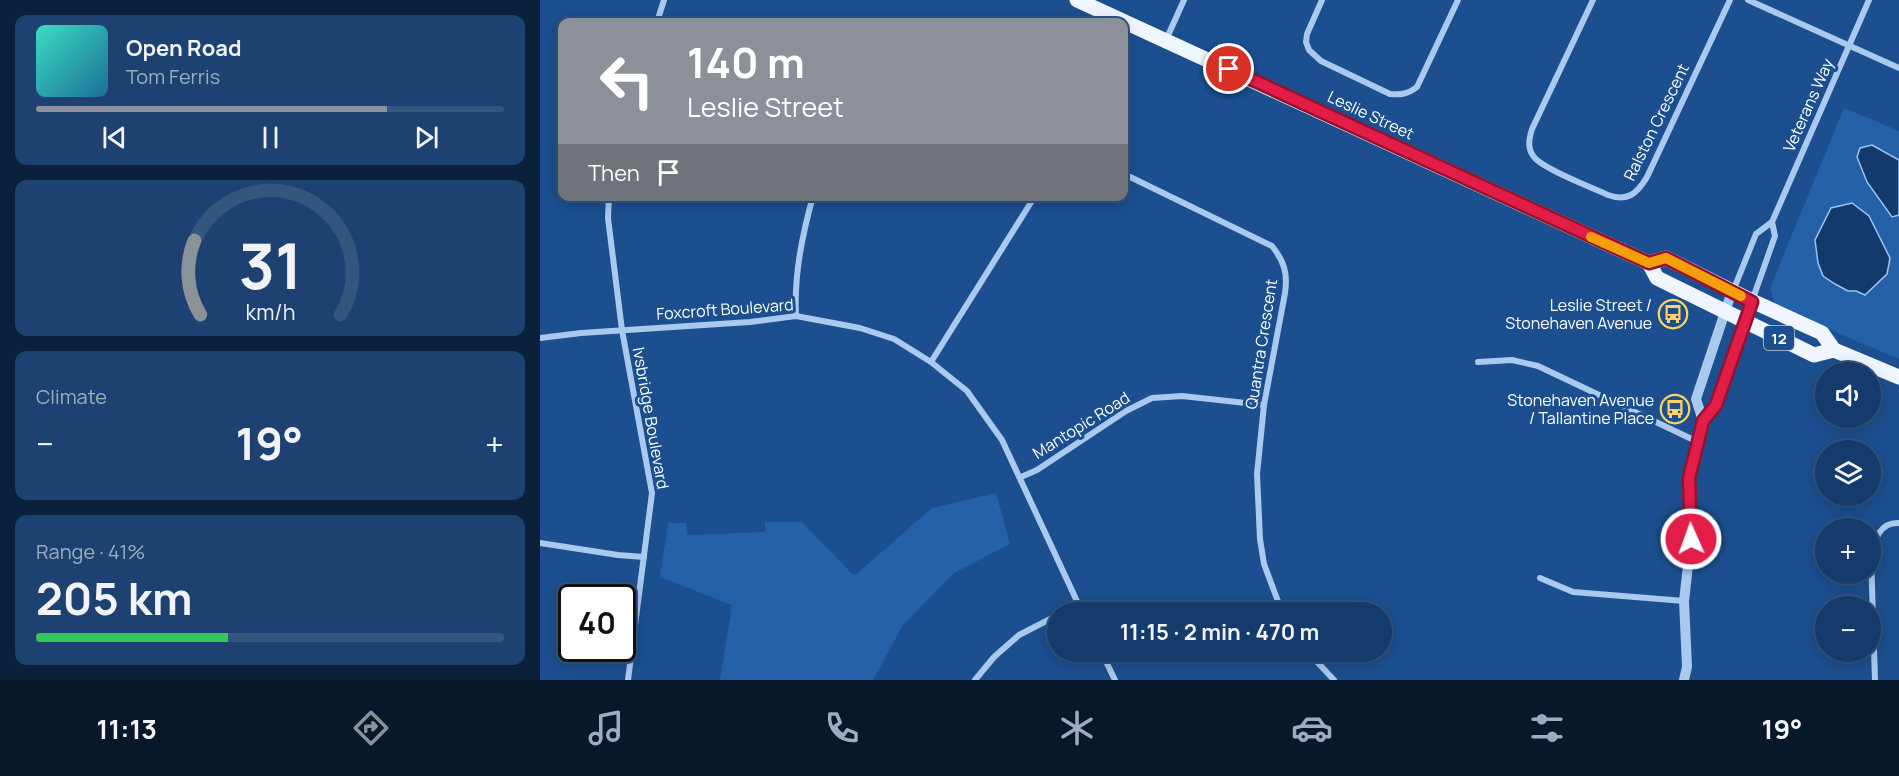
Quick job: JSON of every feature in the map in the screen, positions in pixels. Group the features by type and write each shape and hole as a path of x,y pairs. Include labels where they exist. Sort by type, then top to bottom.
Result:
{"main road":[{"name":"Leslie Street","path":"1077,0 1117,18"},
{"name":"Leslie Street","path":"1128,23 1649,263 1657,278 1814,355 1834,350"},
{"name":"Leslie Street","path":"1649,263 1666,258 1752,302 1822,333 1834,350 1899,377"}],"street":[{"path":"658,18 664,0"},
{"path":"1166,40 1184,0"},
{"path":"1322,0 1307,34 1306,42 1314,57 1396,95 1410,92 1422,79 1458,0"},
{"name":"Ralston Crescent","path":"1593,0 1532,129 1530,150 1533,156 1544,165 1616,198 1633,195 1644,183 1730,0"},
{"path":"1748,0 1899,68"},
{"name":"Veterans Way","path":"1732,291 1756,234 1772,222 1869,0"},
{"name":"Quantra Crescent","path":"1128,176 1272,246 1281,257 1287,279 1264,405 1257,474 1260,539 1264,564 1278,602"},
{"name":"Ivsbridge Boulevard","path":"609,201 608,218 622,330 651,493 628,680"},
{"path":"796,316 795,293 801,243 812,201"},
{"path":"931,362 1032,201"},
{"name":"Veterans Way","path":"1744,322 1774,236 1772,222"},
{"path":"1703,421 1696,399 1732,291"},
{"name":"Foxcroft Boulevard","path":"540,338 750,322 796,316 860,328 894,339 931,362 967,391 1002,440 1077,602"},
{"path":"1684,680 1687,667 1684,601 1691,539 1689,478 1703,421 1716,405 1744,322"},
{"path":"1478,362 1512,360 1538,366 1698,442"},
{"name":"Mantopic Road","path":"1021,477 1037,470 1126,411 1152,398 1182,396 1264,405"},
{"path":"1875,680 1871,555 1875,538 1882,528 1895,522 1899,523"},
{"path":"540,543 644,557"},
{"path":"1540,578 1573,592 1684,601"},
{"path":"975,680 994,657 1019,635 1047,621"},
{"path":"1106,662 1115,680"},
{"path":"1317,662 1334,680"}],"shaded area":[{"path":"1844,108 1899,131 1899,359 1776,307 1770,288"},
{"path":"1872,145 1899,160 1899,215 1892,217 1867,182 1857,157 1860,148"},
{"path":"1852,203 1869,216 1890,258 1887,274 1865,295 1856,291 1848,291 1823,276 1818,263 1815,240 1831,208"},
{"path":"996,493 1010,544 954,573 903,625 873,680 720,680 732,605 660,577 668,523 686,523 687,535 765,532 765,522 802,522 854,576 932,508"}],"slow traffic":[{"path":"1591,237 1649,263 1666,258 1741,296"}],"place":[{"name":"Leslie Street / Stonehaven Avenue","path":"1673,314"},
{"name":"Stonehaven Avenue / Tallantine Place","path":"1675,409"}],"route":[{"path":"1229,69 1649,263 1666,258 1752,302 1716,405 1703,421 1689,478 1691,539"}]}
